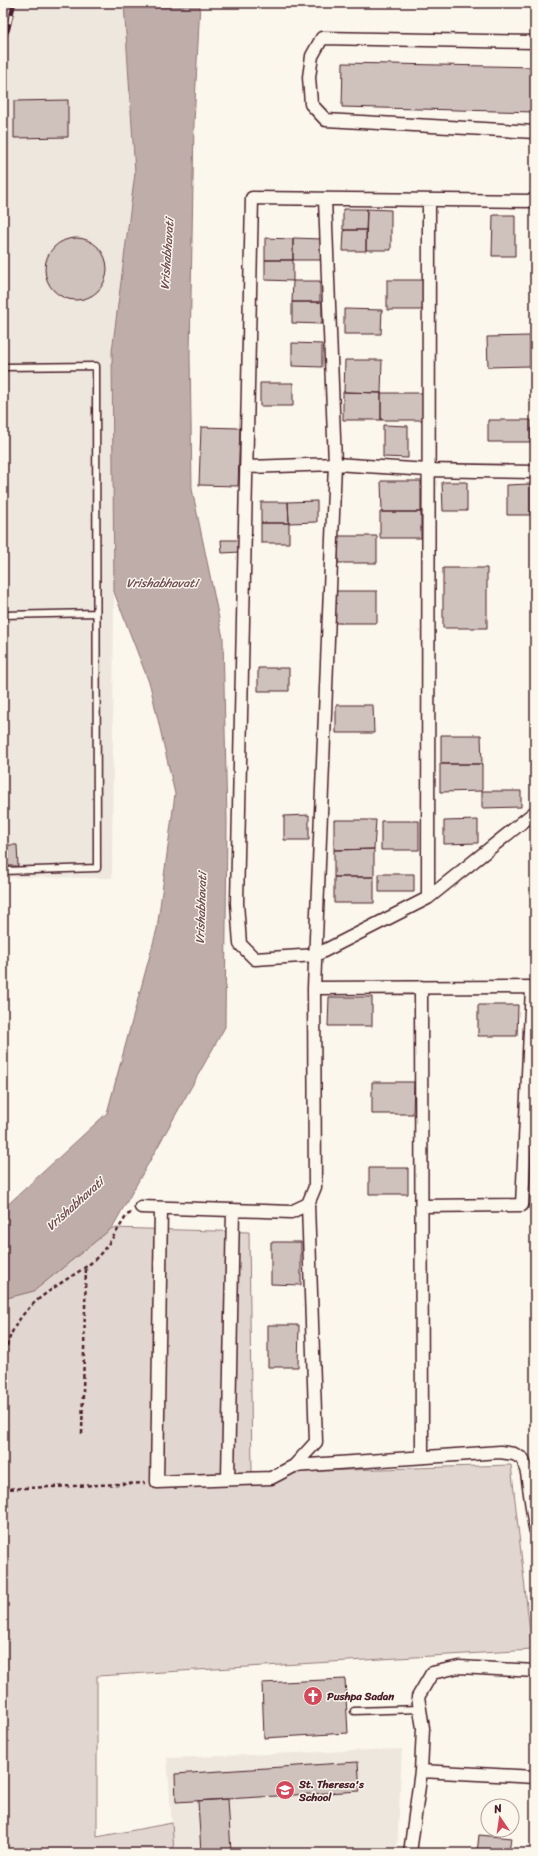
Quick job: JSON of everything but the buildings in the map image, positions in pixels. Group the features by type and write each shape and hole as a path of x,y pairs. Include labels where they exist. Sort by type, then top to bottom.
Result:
{"street":[{"path":"535,42 322,38 312,56 309,77 312,104 326,120 535,132"},
{"path":"535,201 252,198 237,903 240,944 254,959 316,955 428,898 535,812"},
{"path":"161,1208 157,1482 271,1478 294,1466 316,1442 313,1298 308,1204 315,1187 314,988 335,464 325,199"},
{"path":"428,898 429,200"},
{"path":"246,467 335,464 428,470 535,472"},
{"path":"421,987 422,1457"},
{"path":"314,988 534,987 522,1205 422,1206"},
{"path":"142,1207 291,1212 308,1204"},
{"path":"228,1479 232,1210"},
{"path":"294,1466 500,1452 514,1454 523,1459 527,1473 535,1529"},
{"path":"410,1853 421,1771 423,1728 418,1697 432,1673 459,1667 535,1671"},
{"path":"421,1771 535,1777"}],"lane":[{"path":"3,367 96,366 97,868 3,871"},
{"path":"3,615 96,613"},
{"path":"354,1711 420,1709"}],"path":[{"path":"3,1367 5,1348 16,1324 26,1309 46,1293 93,1262 127,1215 142,1207"},
{"path":"82,1434 86,1266"},
{"path":"3,1488 157,1482"}],"shaded area":[{"path":"3,3 124,3 135,173 112,351 114,592 112,878 3,877"},
{"path":"112,1228 249,1232 252,1473 511,1465 532,1650 97,1676 97,1837 172,1823 174,1853 3,1853 3,1299 34,1291"},
{"name":"St. Theresa's School","path":"402,1749 397,1853 174,1853 167,1758"}],"water":[{"name":"Vrishabhavati","path":"124,3 200,3 194,123 190,355 192,489 223,638 227,822 225,1027 112,1228 34,1291 3,1299 3,1209 107,1113 157,929 175,794 150,685 114,592 112,351 135,173"}],"railway":[{"path":"3,40 8,29 14,3"}],"place":[{"name":"Pushpa Sadan","path":"313,1696"},
{"name":"St. Theresa's School","path":"285,1790"}]}
